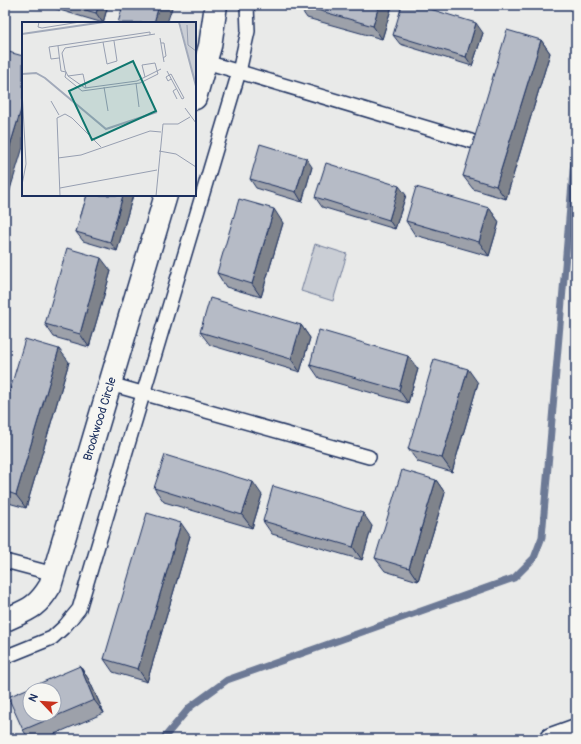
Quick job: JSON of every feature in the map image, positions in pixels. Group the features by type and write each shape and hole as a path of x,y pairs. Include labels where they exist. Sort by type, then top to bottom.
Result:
{"street":[{"path":"196,95 210,46 216,5"},
{"name":"Brookwood Circle","path":"5,620 31,608 42,599 50,586 166,196"},
{"path":"551,739 576,730"}],"lane":[{"path":"5,657 52,638 80,609 240,72 248,32 247,5"},
{"path":"206,62 471,141"},
{"path":"110,384 369,457"},
{"path":"5,561 54,574"}],"shaded area":[{"path":"315,244 347,254 333,301 301,291"}],"building":[{"path":"68,5 99,5 96,13"},
{"path":"123,5 159,5 154,22 118,22"},
{"path":"300,5 379,5 373,26"},
{"path":"402,5 417,5 476,23 466,57 393,35"},
{"path":"507,30 541,40 496,186 463,176"},
{"path":"5,51 22,56 22,106 5,162"},
{"path":"260,144 306,158 296,192 250,179"},
{"path":"326,163 399,186 389,220 315,197"},
{"path":"416,187 489,208 479,242 406,221"},
{"path":"87,196 123,196 110,242 76,232"},
{"path":"239,199 274,209 252,284 217,273"},
{"path":"67,248 101,258 80,334 45,324"},
{"path":"210,298 301,325 291,359 200,332"},
{"path":"319,330 408,356 399,390 310,365"},
{"path":"25,339 59,349 16,495 5,491 5,407"},
{"path":"434,359 468,369 442,458 408,449"},
{"path":"165,455 253,482 242,515 154,488"},
{"path":"402,470 436,480 409,568 375,558"},
{"path":"273,486 363,513 353,547 263,521"},
{"path":"147,513 181,523 138,669 104,659"},
{"path":"80,666 94,700 62,714 62,682 43,682"},
{"path":"22,691 22,722 42,722 23,730 8,697"}],"waterway":[{"path":"163,739 190,707 227,680 514,578 534,558 542,537 576,136"}]}
